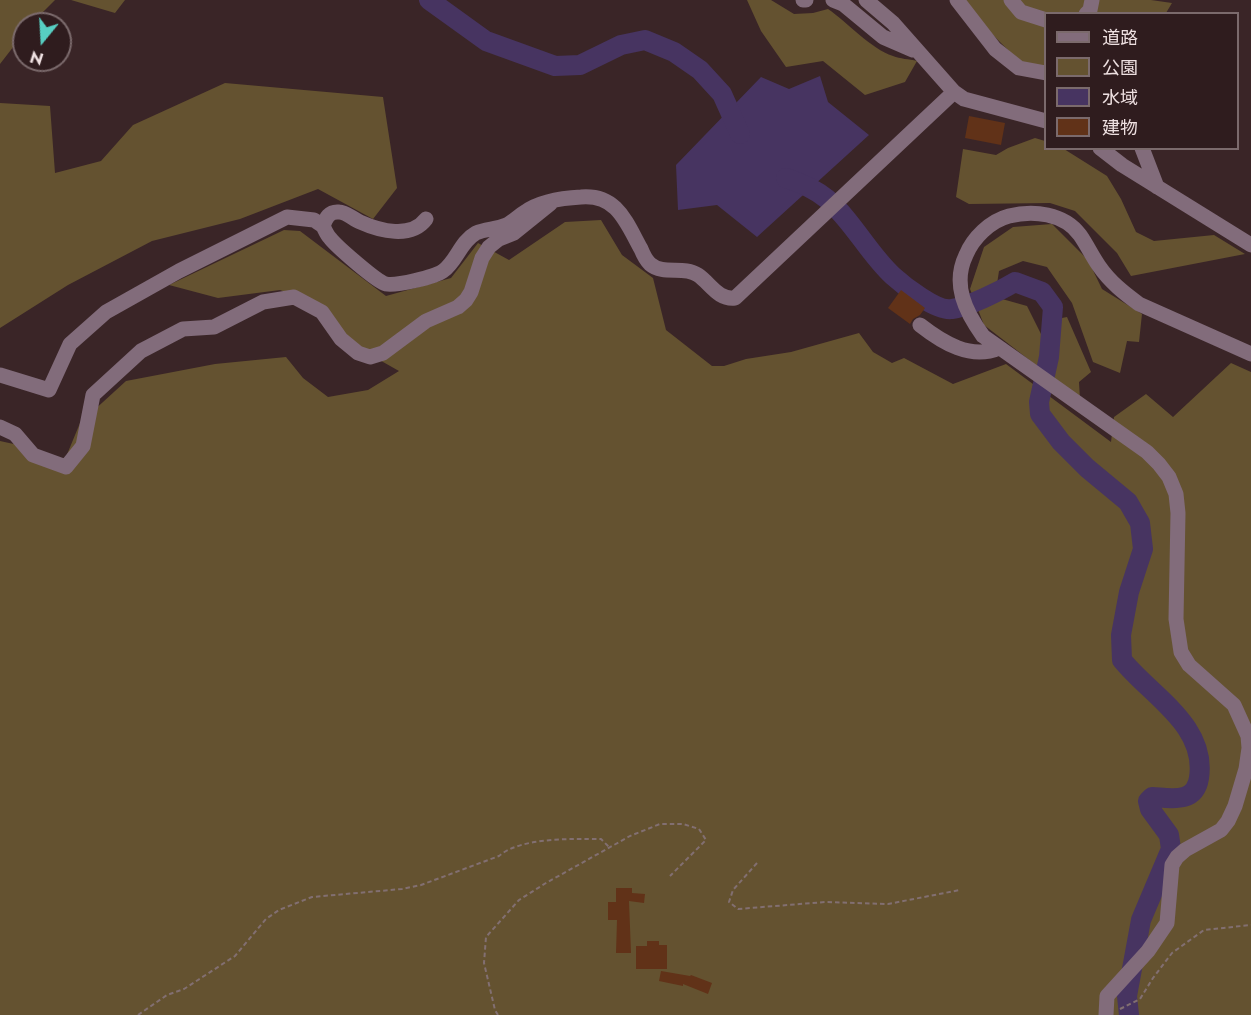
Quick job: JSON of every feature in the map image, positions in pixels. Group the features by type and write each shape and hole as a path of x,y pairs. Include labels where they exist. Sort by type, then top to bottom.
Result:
{"street":[{"path":"833,0 843,4 883,37 917,52"},
{"path":"866,0 893,23 954,92 964,99 1044,120"},
{"path":"957,0 995,50 1019,68 1044,73"},
{"path":"1011,0 1021,12 1044,19"},
{"path":"0,375 49,390 70,344 106,312 178,271 287,217 314,220 323,226 331,239 375,279 386,284 394,284 439,274 450,264 462,246 477,233 508,225 526,211 540,204 594,196 610,202 619,210 649,263 665,270 680,270 697,274 722,296 735,298 954,92"},
{"path":"1103,150 1122,165 1251,245"},
{"path":"1143,150 1157,187"},
{"path":"0,427 15,434 33,455 66,467 83,446 93,395 141,351 183,329 214,327 263,302 294,297 322,312 341,339 358,353 370,357 383,353 426,321 458,307 466,300 471,292 482,258 489,247 521,228 553,202"},
{"path":"323,226 326,218 332,213 341,211 361,223 403,232 421,225 426,219"},
{"path":"1111,1014 1107,996 1137,963 1167,923 1171,872 1178,857 1185,850 1221,830 1235,806 1246,769 1248,736 1234,705 1189,665 1181,652 1176,619 1178,513 1176,494 1169,477 1147,452 983,336 970,318 963,301 959,280 963,261 970,244 999,218 1021,213 1044,214 1061,219 1079,234 1109,279 1139,304 1251,354"},
{"path":"920,325 940,341 977,354 1004,351"}],"path":[{"path":"498,1015 484,963 486,937 519,900 609,847 660,824 683,824 699,829 706,840 694,853 683,860 670,876"},
{"path":"138,1015 167,995 184,989 235,956 266,919 279,910 312,897 402,889 421,885 499,856 507,848 537,842 601,839 609,847"},
{"path":"758,863 733,890 729,902 738,909 825,902 888,904 960,890"},
{"path":"1111,1014 1140,999 1172,953 1204,930 1251,926"}],"green space":[{"path":"0,0 55,0 43,12 12,12 12,48 0,64"},
{"path":"71,0 125,0 115,13"},
{"path":"747,0 771,0 794,14 828,9 885,53 917,61 905,82 865,95 823,61 786,67 761,31"},
{"path":"958,0 1151,0 1172,3 1167,12 1044,12 1044,70 1023,65"},
{"path":"225,83 383,97 397,188 373,219 318,189 240,219 152,241 68,285 0,328 0,103 50,106 55,173 101,161 133,125"},
{"path":"1035,138 1044,141 1044,150 1066,150 1107,176 1121,199 1136,232 1154,241 1214,235 1245,254 1131,276 1117,253 1075,211 1050,203 969,204 956,197 963,149 996,155"},
{"path":"601,220 622,255 653,278 666,330 712,366 724,366 746,359 791,352 859,333 873,352 892,363 904,358 953,384 1006,364 1111,442 1114,417 1146,394 1173,417 1231,363 1251,372 1251,1015 0,1015 0,441 32,448 61,469 80,423 126,381 215,364 286,357 303,378 328,397 368,390 399,371 353,345 320,305 280,290 218,298 169,285 284,230 300,231 386,296 451,278 478,243 509,260 565,222"},
{"path":"1052,224 1088,260 1102,289 1142,314 1139,342 1127,341 1120,373 1093,362 1072,303 1047,267 1023,261 999,271 995,297 1027,306 1042,336 1044,352 1055,348 1057,319 1067,317 1091,372 1079,382 1080,399 984,325 970,289 984,247 1013,227"}],"water":[{"path":"820,76 828,102 869,135 757,237 717,205 678,210 676,165 761,77 789,89"}],"building":[{"path":"969,116 1005,123 1001,145 965,138"},
{"path":"901,290 925,308 910,324 888,308"},
{"path":"616,888 632,888 632,893 645,894 644,903 629,901 631,953 616,953 617,920 608,920 608,902 616,902"},
{"path":"647,941 659,941 659,945 667,945 667,969 636,969 636,946 647,946"},
{"path":"661,971 691,975 712,983 708,994 683,984 683,986 659,981"}],"waterway":[{"path":"429,0 486,41 555,66 580,65 621,45 645,40 674,52 700,70 722,94 740,134"},
{"path":"786,178 818,192 827,199 845,217 893,276 938,307 959,308 1015,282 1042,292 1053,307 1049,357 1039,402 1040,414 1061,442 1087,468 1128,502 1140,523 1143,549 1129,592 1121,635 1122,660 1186,727 1199,759 1199,778 1193,792 1181,798 1152,797 1148,801 1150,809 1169,835 1171,849 1141,920 1127,996 1129,1015"}]}
